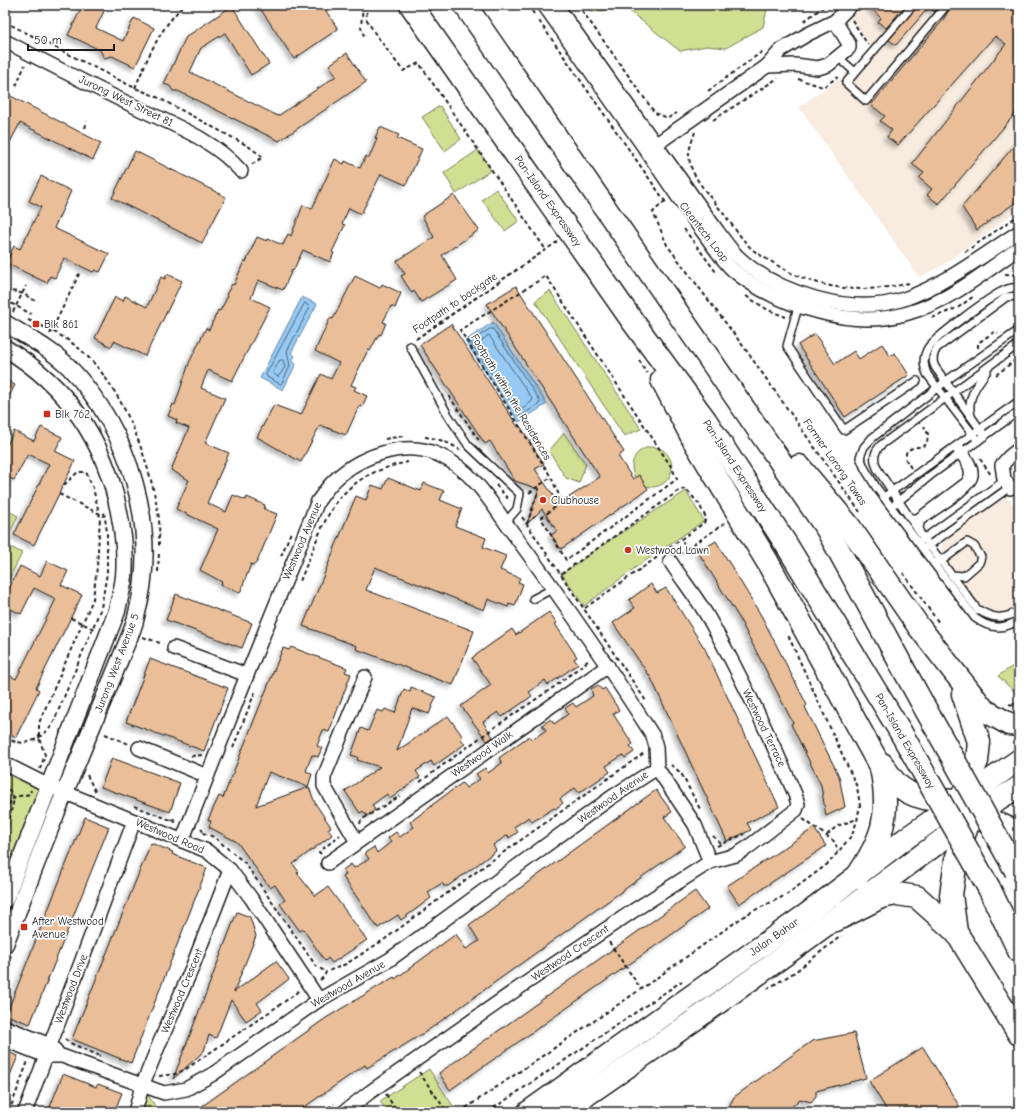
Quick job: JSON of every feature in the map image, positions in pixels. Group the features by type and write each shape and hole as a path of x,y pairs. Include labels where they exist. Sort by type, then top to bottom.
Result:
{"highway":[{"name":"Pan-Island Expressway","path":"411,5 714,434 786,544 900,731 989,888 1019,951"},
{"path":"465,5 827,529 1018,874"},
{"path":"631,318 693,439 767,561 881,768 886,802 884,820 881,832 871,854 856,878"},
{"path":"743,407 755,415 849,526 918,627 984,710 1009,724 1019,725"},
{"path":"954,672 967,702 979,742 977,761 965,809 951,895 956,932"},
{"path":"873,752 895,782 907,792 922,798 965,809 1019,833"},
{"path":"840,927 881,897 897,894 917,898 956,932 1019,1034"}],"main road":[{"name":"Jalan Bahar","path":"562,1112 840,927 1019,760"},
{"name":"Jalan Bahar","path":"528,1112 856,878 965,809 1019,787"},
{"path":"626,1043 624,1053 628,1059 643,1058"}],"street":[{"name":"Cleantech Loop","path":"544,5 651,148 737,255 767,278 810,297 835,303 857,304 902,300 946,280 1019,232"},
{"name":"Cleantech Loop","path":"556,5 651,148 674,193 725,261 734,270 757,287 798,307 832,316 856,319 884,318 908,313 931,305 954,293 1019,248"},
{"path":"651,148 766,66 781,50 808,34 835,21 851,5"},
{"path":"766,66 795,65 818,68 828,65 849,48 849,44 835,21"},
{"name":"Jurong West Street 81","path":"5,41 138,108 189,131 224,153 241,171"},
{"name":"Jurong West Avenue 5","path":"5,944 64,792 136,618 144,573 145,532 138,496 122,445 96,398 68,366 11,319"},
{"name":"Jurong West Avenue 5","path":"5,348 39,370 49,379 81,416 102,455 115,491 123,532 124,575 117,612 5,899"},
{"name":"Westwood Avenue","path":"5,1027 50,1046 62,1056 145,1081 164,1093 186,1089 213,1074 319,1000 389,960 655,768 656,747 653,736 604,668 554,588 505,522 490,498 471,475 441,455 416,449 389,451 353,466 331,484 318,501 247,675 182,841"},
{"path":"1007,485 1002,465 1019,449"},
{"name":"Westwood Terrace","path":"673,559 709,618 731,659 765,728 795,794 798,804 796,810 791,816 736,856 708,856"},
{"path":"174,648 247,675"},
{"name":"Westwood Walk","path":"328,863 353,837 604,668"},
{"path":"353,837 324,786 324,777 364,677"},
{"path":"139,748 207,776"},
{"name":"Westwood Road","path":"5,764 49,786 207,851 230,870 252,898 319,1000"},
{"path":"655,768 695,825 708,856"},
{"name":"Westwood Drive","path":"25,1112 134,821"},
{"name":"Westwood Crescent","path":"344,1112 372,1090 708,856"},
{"name":"Westwood Crescent","path":"135,1112 145,1081 192,968 230,870"},
{"name":"Westwood Avenue","path":"5,1040 50,1046"}],"lane":[{"path":"913,5 846,83 866,101 947,5"},
{"path":"838,57 855,72"},
{"path":"978,441 927,374 923,362 929,346 1002,291 1019,288"},
{"path":"985,436 945,382 933,363 933,354 937,348 1001,300 1012,296 1019,296"},
{"path":"798,307 787,346 844,430 917,381"},
{"path":"1019,330 945,382 872,438 864,447 860,457 884,497 922,540 969,610 988,626 1004,627 1019,620"},
{"path":"922,540 919,530 912,518 875,464 874,455 876,450 1019,344"},
{"path":"410,346 448,415 468,445 520,494 518,505 505,522"},
{"path":"972,420 969,410 974,391 992,365"},
{"path":"884,497 1019,401"},
{"path":"892,507 961,453 1019,411"},
{"path":"919,530 920,522 966,488 972,481 974,471 956,447"},
{"path":"912,518 917,518 966,481 969,477 968,468 961,453"},
{"path":"922,540 1007,485"},
{"path":"927,548 1007,485"},
{"path":"937,561 967,542 974,546 981,557 980,563 964,576 952,575"},
{"path":"937,561 952,575 977,608 989,617 1004,618 1019,611"},
{"path":"534,599 554,588"}],"path":[{"path":"135,88 152,48 169,20 184,5"},
{"path":"364,5 361,27 364,36"},
{"path":"364,5 367,20 374,32 403,71 419,63 546,250"},
{"path":"578,5 655,113 668,118 678,113 695,132 689,152 691,166 698,179 748,244 760,255 788,272 815,283 838,288 878,289 910,282"},
{"path":"801,24 826,5"},
{"path":"5,22 135,88 155,96 248,146 263,157 241,171"},
{"path":"704,94 768,47"},
{"path":"16,86 25,64"},
{"path":"84,128 87,121"},
{"name":"Former Lorong Tawas","path":"674,193 653,212 667,245 746,350 861,513"},
{"path":"964,252 1019,215"},
{"name":"Footpath to backgate","path":"531,260 413,341 559,241"},
{"path":"52,330 80,272"},
{"name":"Footpath within the Residences","path":"546,276 672,468 677,479 566,560 541,518 562,502 551,478 460,330 546,276"},
{"path":"11,319 12,313 26,286"},
{"path":"5,292 10,291 23,294 37,302"},
{"path":"5,300 31,314"},
{"path":"23,318 52,330 77,346 110,382 136,432 144,455 158,514 159,564 156,579"},
{"path":"978,350 978,343 994,332 1000,333"},
{"path":"995,376 1019,357"},
{"path":"1019,378 1016,381 1019,385"},
{"path":"447,393 481,444"},
{"path":"913,470 906,460 905,454 908,449 923,447 928,442 928,432 922,425"},
{"path":"381,440 395,436 410,437"},
{"path":"418,437 434,438 454,446 464,453"},
{"path":"978,456 1007,485"},
{"path":"299,583 331,508 342,494 356,482 387,467 414,461"},
{"path":"45,755 40,738 39,723 93,599 98,567 99,514 86,472 78,472 64,485"},
{"path":"518,505 551,478"},
{"path":"493,482 518,505 527,524 561,574 585,608 704,523 706,518 699,504 686,489 680,490 561,574"},
{"path":"520,494 539,490 527,524"},
{"path":"59,494 104,516"},
{"path":"5,738 11,741 29,743 40,738 52,726 101,608 107,573 107,532 104,510"},
{"path":"673,559 725,523 729,529"},
{"path":"281,556 293,528"},
{"path":"681,540 687,549"},
{"path":"902,572 939,624"},
{"path":"71,618 93,628"},
{"path":"141,644 145,630"},
{"path":"460,1112 641,989 746,914 786,895 829,863 852,835 860,805 857,787 787,634"},
{"path":"143,637 174,648"},
{"path":"418,784 492,729 554,687 588,662 590,658 604,668"},
{"path":"232,749 256,687"},
{"path":"1008,704 1019,707"},
{"path":"102,741 106,730"},
{"path":"105,734 139,748"},
{"path":"145,1081 160,1076 175,1074 186,1069 294,995 297,989 304,990 311,987 324,977 326,972 346,964 385,939 487,864 646,751 650,752 655,768"},
{"path":"184,753 191,756 202,755 207,752"},
{"path":"89,768 87,774 88,781 96,793"},
{"path":"5,783 14,799 5,838"},
{"path":"5,793 8,798 8,805"},
{"path":"356,819 361,820 405,793"},
{"path":"5,812 8,805 14,799 30,794"},
{"path":"132,806 214,837 245,863 316,966 326,972"},
{"path":"171,820 178,818 182,813"},
{"path":"799,816 835,842 838,852"},
{"path":"827,835 837,826 857,819"},
{"path":"328,863 319,852 343,833 353,837 360,825 361,820"},
{"path":"200,826 204,834"},
{"path":"708,856 746,832"},
{"path":"763,992 795,972 840,927"},
{"path":"609,940 641,989"},
{"path":"488,1112 610,1028 688,978"},
{"path":"50,1046 59,1039 63,1038 70,1043 107,1058"},
{"path":"9,1112 29,1058"},
{"path":"418,1071 447,1112"},
{"path":"385,1093 397,1112"}],"shaded area":[{"path":"842,5 1019,5 1019,210 940,267 919,277 799,107 875,54"},
{"path":"1006,496 1015,507 1019,508 1019,606 1006,612 998,613 986,610 976,602 944,559 941,549 944,540"}],"green space":[{"path":"588,5 768,5 763,27 726,48 707,46 680,51 624,7 592,12"},
{"path":"440,106 461,139 445,151 422,117"},
{"path":"478,150 491,170 456,194 444,173"},
{"path":"496,189 519,221 505,231 482,200"},
{"path":"550,291 641,429 624,436 535,301"},
{"path":"564,433 586,464 579,483 566,478 549,451"},
{"path":"652,447 660,449 666,453 670,459 672,467 670,475 666,481 660,485 652,487 644,485 638,481 634,475 632,467 634,459 638,453 644,449"},
{"name":"Westwood Lawn","path":"686,491 704,521 639,565 584,606 562,574 616,536"},
{"path":"5,509 18,516 5,543"},
{"path":"5,544 22,553 5,587"},
{"path":"1019,662 1019,696 998,676"},
{"path":"5,764 49,786 5,895"},
{"path":"429,1069 453,1106 444,1112 387,1112 380,1101"},
{"path":"142,1086 159,1112 134,1112"}],"water":[{"path":"302,297 317,304 291,353 295,356 292,361 296,364 283,390 260,378"},
{"path":"493,322 547,404 519,422 465,341"}],"building":[{"path":"83,5 107,5 96,28 123,41 134,18 154,28 135,67 112,56 104,58 100,50 68,35"},
{"path":"258,5 322,5 338,29 294,59"},
{"path":"868,5 906,5 886,28 878,22 881,18"},
{"path":"918,5 940,5 934,12 929,7 896,45 889,40"},
{"path":"952,5 1019,5 1019,109 939,204 927,195 932,189 919,178 924,173 912,164 1006,44 995,36 898,145 887,137 892,130 880,121 885,116 871,105 943,20"},
{"path":"232,6 269,64 251,75 225,33 201,48 190,72 278,116 336,76 329,65 347,53 366,82 279,141 178,91 173,91 170,86 164,84 186,37"},
{"path":"5,93 101,143 93,160 20,123 5,152"},
{"path":"380,127 399,135 397,138 422,149 406,185 381,174 361,214 349,208 342,224 345,225 332,252 334,253 330,262 303,250 283,290 258,280 251,298 270,307 232,381 208,370 201,388 225,398 205,443 229,453 207,503 226,512 233,495 246,500 247,497 265,505 264,509 277,514 257,562 254,565 251,564 240,593 221,585 222,582 200,570 218,529 176,509 189,480 171,470 189,428 176,423 177,420 168,416 173,404 175,405 189,363 206,328 209,330 218,310 220,311 228,296 226,295 232,284 234,285 244,261 246,262 257,237 267,241 268,239 283,245 288,234 291,236 303,205 312,209 335,159 344,164 345,161 360,168 366,156 369,158"},
{"path":"1019,140 1019,200 977,230 962,207"},
{"path":"135,151 226,197 202,243 112,198"},
{"path":"41,176 71,191 54,228 109,254 100,272 95,270 93,272 64,258 55,278 50,276 47,283 6,263 14,246 20,249 41,207 29,201"},
{"path":"454,195 479,230 442,255 457,280 421,302 414,291 412,293 401,276 405,274 397,261 434,237 422,216"},
{"path":"167,274 182,281 145,356 114,341 111,347 95,338 115,297 123,301 125,296 147,307 161,277 165,279"},
{"path":"355,276 380,288 382,284 401,293 395,308 391,306 383,322 386,323 381,335 379,334 370,351 368,350 351,385 356,387 354,390 367,396 362,407 360,406 356,413 346,435 320,425 301,462 257,437 274,405 301,415 321,374 331,379 339,363 315,351 330,318 333,319"},
{"path":"516,286 624,452 618,456 633,479 639,475 648,489 561,549 551,535 557,531 542,509 527,524 539,489 515,481 490,441 485,444 420,345 451,324 544,464 535,469 559,504 600,477 487,304"},
{"path":"815,334 835,364 854,351 859,359 882,344 890,356 895,353 909,375 845,417 798,345"},
{"path":"5,380 15,385 5,404"},
{"path":"41,427 62,437 55,451 75,461 34,545 14,535 49,464 28,454 14,480 5,476 5,449 14,431 34,441"},
{"path":"388,478 421,491 424,483 444,491 440,500 462,509 455,526 486,538 483,547 506,556 500,570 520,578 518,582 523,584 515,606 509,604 508,607 488,599 484,610 375,567 366,590 474,631 453,685 356,649 357,646 303,626 356,496 366,500 372,485 383,489"},
{"path":"716,541 762,617 807,705 805,707 839,776 845,807 826,816 821,785 791,724 793,723 738,616 698,552"},
{"path":"47,561 68,571 61,585 82,595 36,688 39,690 16,737 5,731 5,673 16,679 56,599 34,588 21,614 5,606 5,597 20,566 40,576"},
{"path":"651,584 657,593 666,588 705,649 779,807 747,823 751,830 727,841 651,678 613,623 635,608 629,600"},
{"path":"176,594 252,623 242,648 166,620"},
{"path":"549,612 557,623 555,624 577,657 574,659 578,664 548,685 545,680 529,692 532,696 502,717 498,712 483,722 493,737 487,741 461,706 491,685 472,658 512,629 516,635"},
{"path":"291,647 347,668 345,672 351,674 329,732 323,730 317,746 322,748 318,757 312,755 306,771 312,774 308,787 269,772 256,806 309,787 315,803 331,827 328,829 332,835 293,864 299,872 297,873 315,896 328,887 367,940 332,963 328,958 325,961 303,929 300,931 280,904 285,900 275,885 270,888 237,842 209,827 211,821 208,820 219,796 223,798 283,648 289,650"},
{"path":"150,659 228,688 204,751 126,722"},
{"path":"598,685 602,690 605,688 619,710 613,714 633,744 630,746 634,752 625,758 623,755 606,766 610,772 579,793 575,788 560,799 563,803 555,809 554,808 532,822 529,817 514,827 518,832 509,838 508,835 493,845 496,851 448,886 444,886 442,883 428,892 431,898 401,920 398,915 378,928 343,877 346,875 343,870 351,864 354,868 369,859 365,853 374,847 377,853 391,842 388,838 396,832 400,837 414,827 410,822 432,805 462,783 466,788 480,779 476,774 485,768 488,773 502,763 499,758 529,736 532,740 546,730 542,725 551,719 554,724 568,714 565,708 573,703 576,707 593,696 591,689"},
{"path":"411,687 436,697 429,714 412,708 397,751 448,716 463,737 461,739 465,744 434,766 431,761 416,771 420,777 390,799 387,794 372,805 375,810 367,816 363,811 360,813 345,791 380,767 357,760 358,757 351,755 361,728 368,731 377,710 383,712 385,709 395,713 404,689 410,692"},
{"path":"112,758 180,783 170,812 101,787"},
{"path":"656,790 672,812 664,817 685,846 427,1031 367,1068 365,1065 297,1112 194,1112 326,1018 394,977 395,979 456,934 466,949 479,941 469,925"},
{"path":"85,817 109,827 30,1024 6,1015"},
{"path":"814,828 826,846 739,904 727,886"},
{"path":"151,843 173,852 172,854 207,868 131,1063 72,1039"},
{"path":"695,891 708,909 450,1090 439,1073"},
{"path":"237,912 250,917 256,936 234,992 276,961 289,979 257,1003 262,1010 246,1021 231,1000 216,1038 209,1035 204,1051 173,1079"},
{"path":"854,1033 866,1078 816,1091 816,1096 811,1102 800,1099 786,1112 726,1112 734,1097 812,1041"},
{"path":"923,1047 963,1112 888,1112 869,1081"},
{"path":"5,1051 18,1056 5,1087"},
{"path":"63,1074 96,1087 98,1084 122,1093 114,1112 48,1112"}],"place":[{"name":"Blk 861","path":"36,324"},
{"name":"Blk 762","path":"47,414"},
{"name":"Clubhouse","path":"543,500"},
{"name":"Westwood Lawn","path":"628,550"},
{"name":"After Westwood Avenue","path":"24,927"}]}
